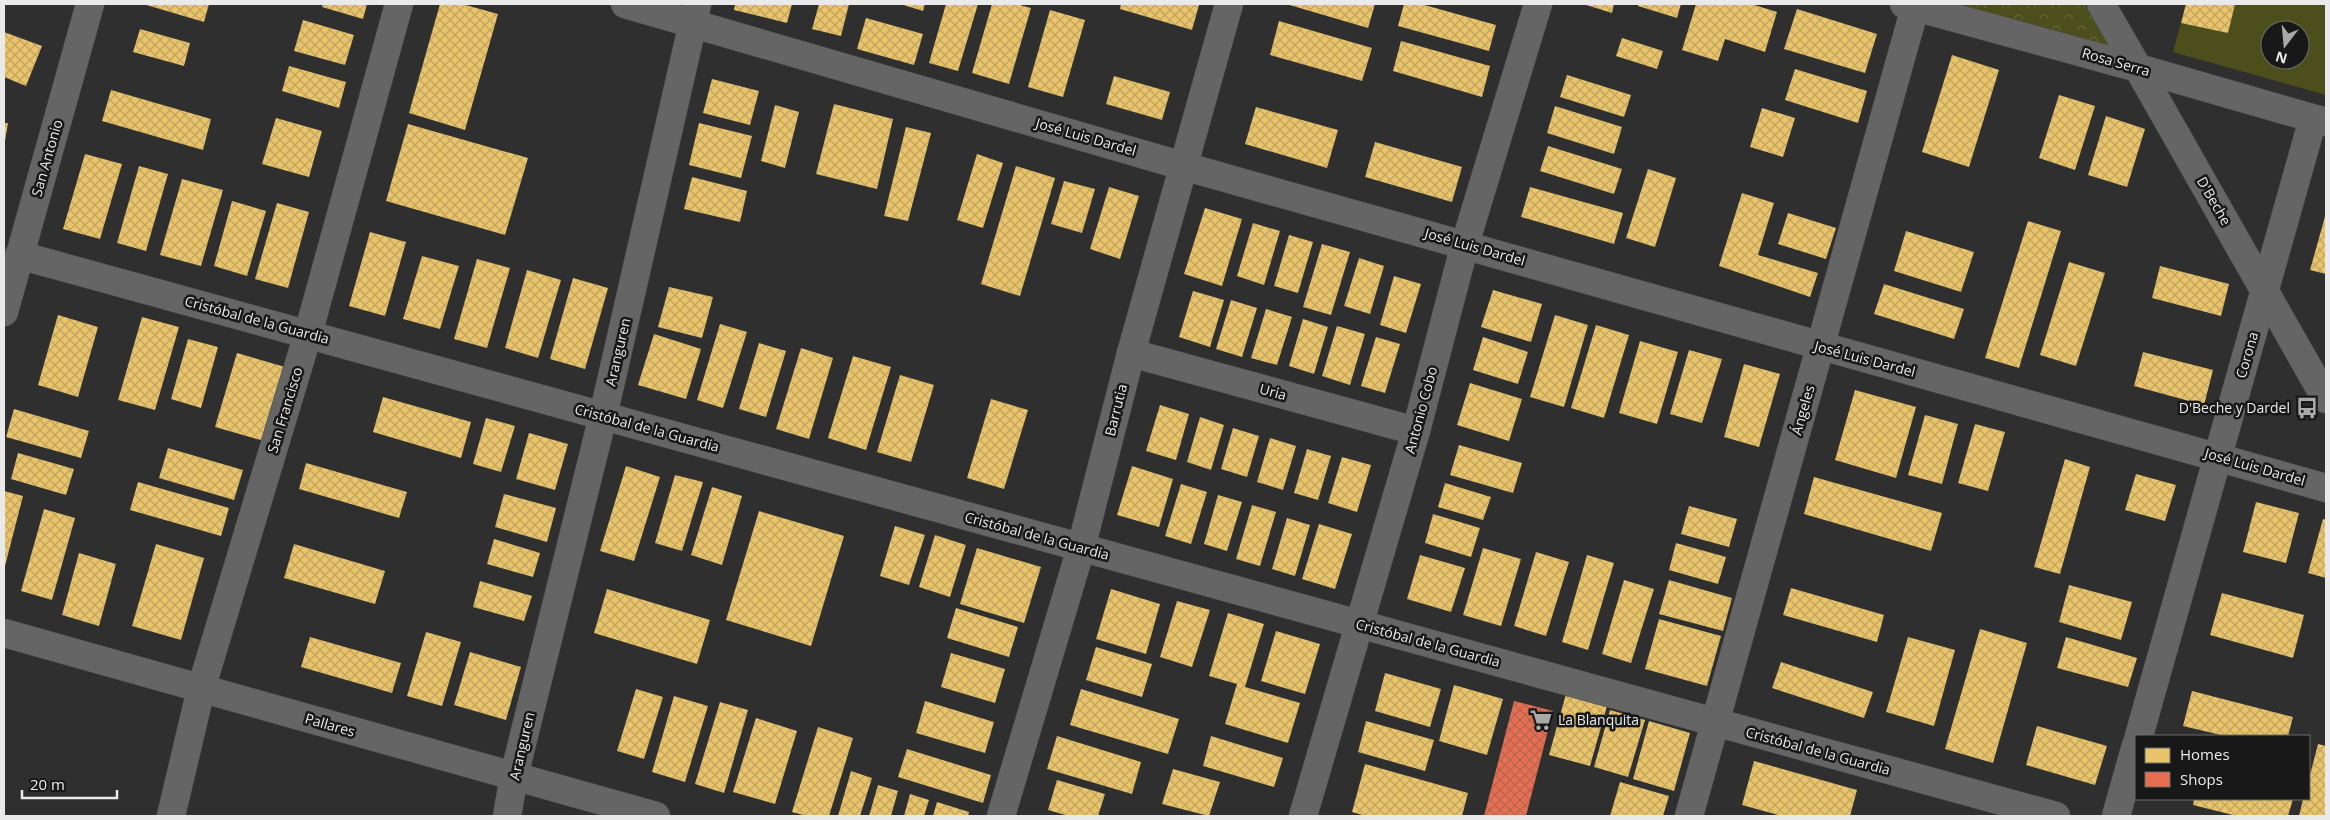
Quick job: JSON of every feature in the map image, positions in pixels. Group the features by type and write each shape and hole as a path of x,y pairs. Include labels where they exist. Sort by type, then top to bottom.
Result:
{"street":[{"name":"San Antonio","path":"4,312 90,4"},
{"name":"San Francisco","path":"171,816 201,689 308,334 399,4"},
{"name":"José Luis Dardel","path":"625,4 695,13 1183,166 1465,244 1821,347 2217,455 2326,488"},
{"name":"Barrutia","path":"1001,816 1081,548 1131,353 1229,4"},
{"name":"Antonio Cobo","path":"1303,816 1416,431 1465,244 1538,4"},
{"name":"D'Beche","path":"2100,4 2266,290 2326,398"},
{"name":"Rosa Serra","path":"1912,5 2320,120"},
{"name":"Ángeles","path":"1689,816 1821,347 1912,5"},
{"name":"Aranguren","path":"507,816 514,776 603,416 695,13"},
{"name":"Corona","path":"2139,735 2217,455 2266,290 2320,120"},
{"name":"Cristóbal de la Guardia","path":"20,255 2056,816"},
{"name":"Uria","path":"1131,353 1416,431"},
{"name":"Pallares","path":"4,633 656,816"},
{"path":"2116,816 2135,749"}],"green space":[{"path":"1938,4 2084,4 2115,53"},
{"path":"2186,4 2326,4 2326,95 2173,52"}],"building: Homes":[{"path":"143,4 209,4 204,22"},
{"path":"323,4 367,4 363,19 322,7"},
{"path":"440,4 462,4 498,14 465,130 409,113"},
{"path":"735,4 792,4 787,23 734,10"},
{"path":"819,4 849,4 841,36 812,29"},
{"path":"900,4 925,4 923,11"},
{"path":"946,4 978,4 958,71 929,63"},
{"path":"992,4 1016,4 1031,8 1009,84 972,73"},
{"path":"1121,4 1199,5 1192,30 1120,9"},
{"path":"1286,4 1375,4 1368,28"},
{"path":"1404,4 1421,4 1496,25 1489,51 1398,26"},
{"path":"1583,4 1614,4 1612,13"},
{"path":"1639,4 1681,4 1677,18 1638,6"},
{"path":"1696,4 1751,4 1777,12 1765,52 1725,39 1718,61 1682,50"},
{"path":"2186,4 2235,4 2228,33 2181,23"},
{"path":"1797,9 1877,34 1865,73 1784,49"},
{"path":"1050,10 1085,20 1063,97 1028,87"},
{"path":"866,18 923,34 914,65 857,49"},
{"path":"303,20 354,35 345,65 294,51"},
{"path":"1279,21 1372,48 1362,81 1270,55"},
{"path":"140,29 190,43 184,66 133,52"},
{"path":"4,32 42,46 26,86 4,77"},
{"path":"1622,38 1663,51 1657,69 1616,56"},
{"path":"1401,41 1490,66 1482,97 1393,71"},
{"path":"1952,55 1999,70 1969,167 1922,152"},
{"path":"289,66 346,82 339,108 282,91"},
{"path":"1795,69 1867,91 1858,123 1785,100"},
{"path":"1567,75 1631,95 1624,117 1560,97"},
{"path":"1114,76 1170,92 1162,120 1106,104"},
{"path":"712,79 759,91 750,125 703,113"},
{"path":"111,90 211,119 203,150 102,121"},
{"path":"2059,95 2095,106 2075,170 2039,158"},
{"path":"834,104 893,119 877,189 816,174"},
{"path":"775,105 799,112 785,168 761,161"},
{"path":"1555,106 1622,127 1614,154 1547,133"},
{"path":"1256,107 1338,130 1327,168 1245,144"},
{"path":"1762,108 1795,118 1783,157 1750,147"},
{"path":"2106,116 2145,129 2127,187 2088,175"},
{"path":"276,118 322,131 309,177 262,164"},
{"path":"4,123 8,123 5,141 4,141"},
{"path":"699,123 752,136 741,178 689,165"},
{"path":"408,124 528,158 505,235 386,201"},
{"path":"906,127 931,133 908,221 884,216"},
{"path":"1375,142 1462,167 1452,202 1365,177"},
{"path":"1548,146 1622,169 1614,194 1540,171"},
{"path":"85,154 122,164 100,239 63,229"},
{"path":"977,154 1003,163 983,228 957,220"},
{"path":"139,166 168,174 146,251 117,243"},
{"path":"1016,166 1055,178 1020,296 981,284"},
{"path":"1648,169 1676,178 1655,247 1626,238"},
{"path":"692,177 747,191 740,222 684,209"},
{"path":"182,179 223,190 201,266 160,255"},
{"path":"1064,181 1095,189 1082,233 1051,224"},
{"path":"1109,187 1139,196 1120,259 1090,249"},
{"path":"1530,187 1623,213 1614,244 1521,217"},
{"path":"1742,193 1774,203 1758,255 1818,273 1810,297 1719,266"},
{"path":"232,201 266,211 247,276 214,266"},
{"path":"277,203 309,212 288,288 255,279"},
{"path":"1205,208 1242,219 1222,286 1184,274"},
{"path":"1788,213 1836,228 1826,259 1778,244"},
{"path":"2326,213 2326,274 2310,270"},
{"path":"2028,221 2061,231 2019,368 1985,358"},
{"path":"1253,223 1280,231 1264,285 1237,276"},
{"path":"1906,231 1974,252 1961,292 1894,271"},
{"path":"370,232 406,242 385,316 349,306"},
{"path":"1289,235 1313,242 1298,293 1274,286"},
{"path":"1322,244 1350,252 1331,315 1303,307"},
{"path":"422,256 459,266 440,329 403,319"},
{"path":"1359,258 1384,266 1370,314 1344,306"},
{"path":"477,259 510,268 487,348 454,339"},
{"path":"2069,262 2105,273 2076,366 2040,355"},
{"path":"2160,266 2229,284 2221,316 2152,298"},
{"path":"527,270 561,280 538,358 505,348"},
{"path":"1394,276 1421,284 1406,333 1380,325"},
{"path":"573,278 608,288 585,369 550,359"},
{"path":"1884,284 1964,309 1954,339 1874,314"},
{"path":"669,287 713,297 702,338 658,327"},
{"path":"1493,290 1542,304 1531,342 1481,327"},
{"path":"1193,291 1224,300 1210,347 1179,337"},
{"path":"1231,300 1257,308 1242,357 1216,349"},
{"path":"1266,309 1292,317 1277,365 1251,358"},
{"path":"58,315 98,327 78,397 38,385"},
{"path":"1555,315 1588,325 1564,407 1530,397"},
{"path":"142,317 179,327 155,410 118,400"},
{"path":"1303,319 1328,327 1314,374 1289,366"},
{"path":"720,324 747,332 723,408 697,400"},
{"path":"1596,325 1629,335 1604,418 1571,408"},
{"path":"1337,326 1365,334 1350,385 1322,376"},
{"path":"654,334 701,349 686,399 638,385"},
{"path":"1376,337 1400,344 1385,393 1361,386"},
{"path":"1483,337 1528,352 1518,384 1473,370"},
{"path":"188,339 218,347 201,408 171,399"},
{"path":"1640,341 1678,352 1657,424 1619,413"},
{"path":"759,343 786,351 766,417 739,409"},
{"path":"801,348 833,358 809,439 776,429"},
{"path":"1689,350 1722,359 1702,423 1670,414"},
{"path":"2143,352 2213,370 2204,405 2134,386"},
{"path":"237,353 285,367 264,441 215,427"},
{"path":"853,356 891,367 866,450 828,438"},
{"path":"1744,364 1780,374 1759,447 1724,437"},
{"path":"900,375 934,385 911,462 877,452"},
{"path":"1470,383 1522,399 1509,441 1457,425"},
{"path":"1855,390 1916,407 1896,478 1835,460"},
{"path":"383,397 471,422 461,458 373,432"},
{"path":"991,399 1028,410 1004,489 967,478"},
{"path":"1160,405 1189,414 1176,460 1146,451"},
{"path":"14,409 89,431 81,458 6,437"},
{"path":"1925,415 1958,424 1942,484 1908,475"},
{"path":"1200,417 1224,425 1211,470 1187,462"},
{"path":"486,418 515,426 501,472 473,464"},
{"path":"1975,424 2005,432 1988,491 1958,483"},
{"path":"1233,428 1259,436 1247,477 1221,469"},
{"path":"529,433 568,444 555,490 516,479"},
{"path":"1270,438 1296,446 1283,490 1257,482"},
{"path":"1459,445 1522,463 1513,493 1450,475"},
{"path":"168,448 243,470 234,500 159,478"},
{"path":"1307,449 1331,456 1318,500 1294,493"},
{"path":"18,453 74,469 66,495 11,479"},
{"path":"1342,457 1371,465 1357,512 1328,503"},
{"path":"2065,459 2090,467 2060,574 2034,567"},
{"path":"306,463 407,492 399,518 299,489"},
{"path":"626,466 660,477 634,561 600,551"},
{"path":"1132,466 1173,479 1159,527 1117,515"},
{"path":"2136,474 2176,485 2165,521 2125,510"},
{"path":"675,475 703,482 682,551 655,543"},
{"path":"1814,477 1942,513 1931,551 1804,514"},
{"path":"138,482 229,508 221,536 130,510"},
{"path":"1445,483 1491,497 1483,520 1438,507"},
{"path":"1181,484 1207,492 1191,544 1165,536"},
{"path":"712,487 742,496 722,565 691,555"},
{"path":"4,491 23,496 4,570"},
{"path":"504,494 556,508 547,542 495,527"},
{"path":"1218,495 1242,502 1227,551 1204,544"},
{"path":"2256,502 2299,513 2286,563 2243,552"},
{"path":"1252,505 1276,512 1260,566 1236,559"},
{"path":"1689,506 1737,519 1729,547 1681,534"},
{"path":"44,509 75,518 52,600 21,591"},
{"path":"759,511 844,536 811,646 726,620"},
{"path":"1433,514 1480,528 1471,557 1425,543"},
{"path":"1287,518 1310,525 1295,576 1272,569"},
{"path":"2323,519 2326,520 2326,578 2308,573"},
{"path":"1319,524 1352,534 1335,589 1302,579"},
{"path":"895,526 925,535 909,585 880,576"},
{"path":"935,535 966,545 950,597 919,587"},
{"path":"494,539 540,553 533,577 487,564"},
{"path":"1676,543 1726,557 1718,584 1669,570"},
{"path":"156,544 204,558 181,640 132,626"},
{"path":"294,544 385,571 375,604 284,578"},
{"path":"977,548 1041,567 1024,623 960,604"},
{"path":"1483,548 1521,559 1501,626 1463,615"},
{"path":"1536,552 1569,562 1546,636 1514,626"},
{"path":"79,553 116,564 99,626 62,615"},
{"path":"1420,555 1465,568 1451,612 1407,599"},
{"path":"1587,555 1614,563 1588,650 1562,642"},
{"path":"1624,580 1654,589 1631,663 1602,654"},
{"path":"1669,580 1732,598 1723,631 1659,614"},
{"path":"480,581 532,596 524,621 473,607"},
{"path":"2069,585 2132,602 2121,640 2059,622"},
{"path":"1791,588 1884,615 1877,642 1783,615"},
{"path":"607,589 710,620 697,664 594,633"},
{"path":"1111,589 1160,604 1146,654 1096,639"},
{"path":"2222,593 2304,615 2293,658 2210,635"},
{"path":"1177,601 1210,610 1192,667 1160,657"},
{"path":"956,608 1018,627 1009,657 947,638"},
{"path":"1228,613 1264,624 1245,687 1300,703 1288,743 1225,724 1237,684 1209,676"},
{"path":"1659,619 1721,636 1707,686 1645,669"},
{"path":"1980,629 2027,643 1993,763 1945,749"},
{"path":"1276,631 1320,644 1305,694 1261,681"},
{"path":"426,632 461,642 442,706 407,696"},
{"path":"310,637 401,663 392,693 301,667"},
{"path":"1908,637 1955,650 1934,726 1886,712"},
{"path":"2066,637 2137,658 2128,687 2057,668"},
{"path":"1096,647 1152,664 1142,697 1086,680"},
{"path":"470,652 521,667 506,720 454,705"},
{"path":"951,653 1005,669 995,703 941,687"},
{"path":"1781,662 1873,692 1864,718 1772,688"},
{"path":"1385,673 1441,689 1430,727 1375,711"},
{"path":"1454,685 1503,699 1487,755 1439,741"},
{"path":"636,689 663,697 644,759 617,751"},
{"path":"1081,689 1179,719 1168,754 1070,725"},
{"path":"2192,691 2293,717 2288,735 2221,735 2183,726"},
{"path":"1566,694 1607,706 1590,766 1549,755"},
{"path":"674,696 708,706 685,782 652,772"},
{"path":"925,701 994,722 985,753 916,733"},
{"path":"720,702 748,710 724,793 695,784"},
{"path":"1610,710 1645,720 1628,777 1594,767"},
{"path":"756,718 797,731 775,804 733,792"},
{"path":"1366,721 1434,740 1425,771 1358,752"},
{"path":"1649,721 1690,733 1674,791 1633,779"},
{"path":"2037,726 2107,746 2095,785 2026,765"},
{"path":"818,727 853,738 829,816 807,816 792,812"},
{"path":"1057,736 1141,762 1132,794 1047,769"},
{"path":"1211,736 1283,758 1274,787 1203,766"},
{"path":"2318,744 2326,746 2326,816 2299,816 2303,800 2310,800 2310,775"},
{"path":"907,749 991,775 983,803 898,777"},
{"path":"1754,761 1857,790 1850,816 1782,816 1742,805"},
{"path":"1365,764 1468,793 1462,816 1366,816 1352,812"},
{"path":"1173,769 1220,782 1209,816 1162,804"},
{"path":"851,771 872,778 860,816 838,816"},
{"path":"1057,780 1105,794 1098,816 1069,816 1048,810"},
{"path":"1620,782 1669,796 1663,816 1610,816"},
{"path":"878,785 898,791 891,816 869,816"},
{"path":"910,794 929,800 924,816 904,816"},
{"path":"2194,800 2293,800 2288,816 2237,816 2193,805"},
{"path":"937,802 969,812 968,816 933,816"}],"building: Shops":[{"path":"1514,701 1553,711 1526,816 1484,816"}],"place":[{"name":"D'Beche y Dardel","path":"2307,408"},
{"name":"La Blanquita","path":"1541,720"}]}
